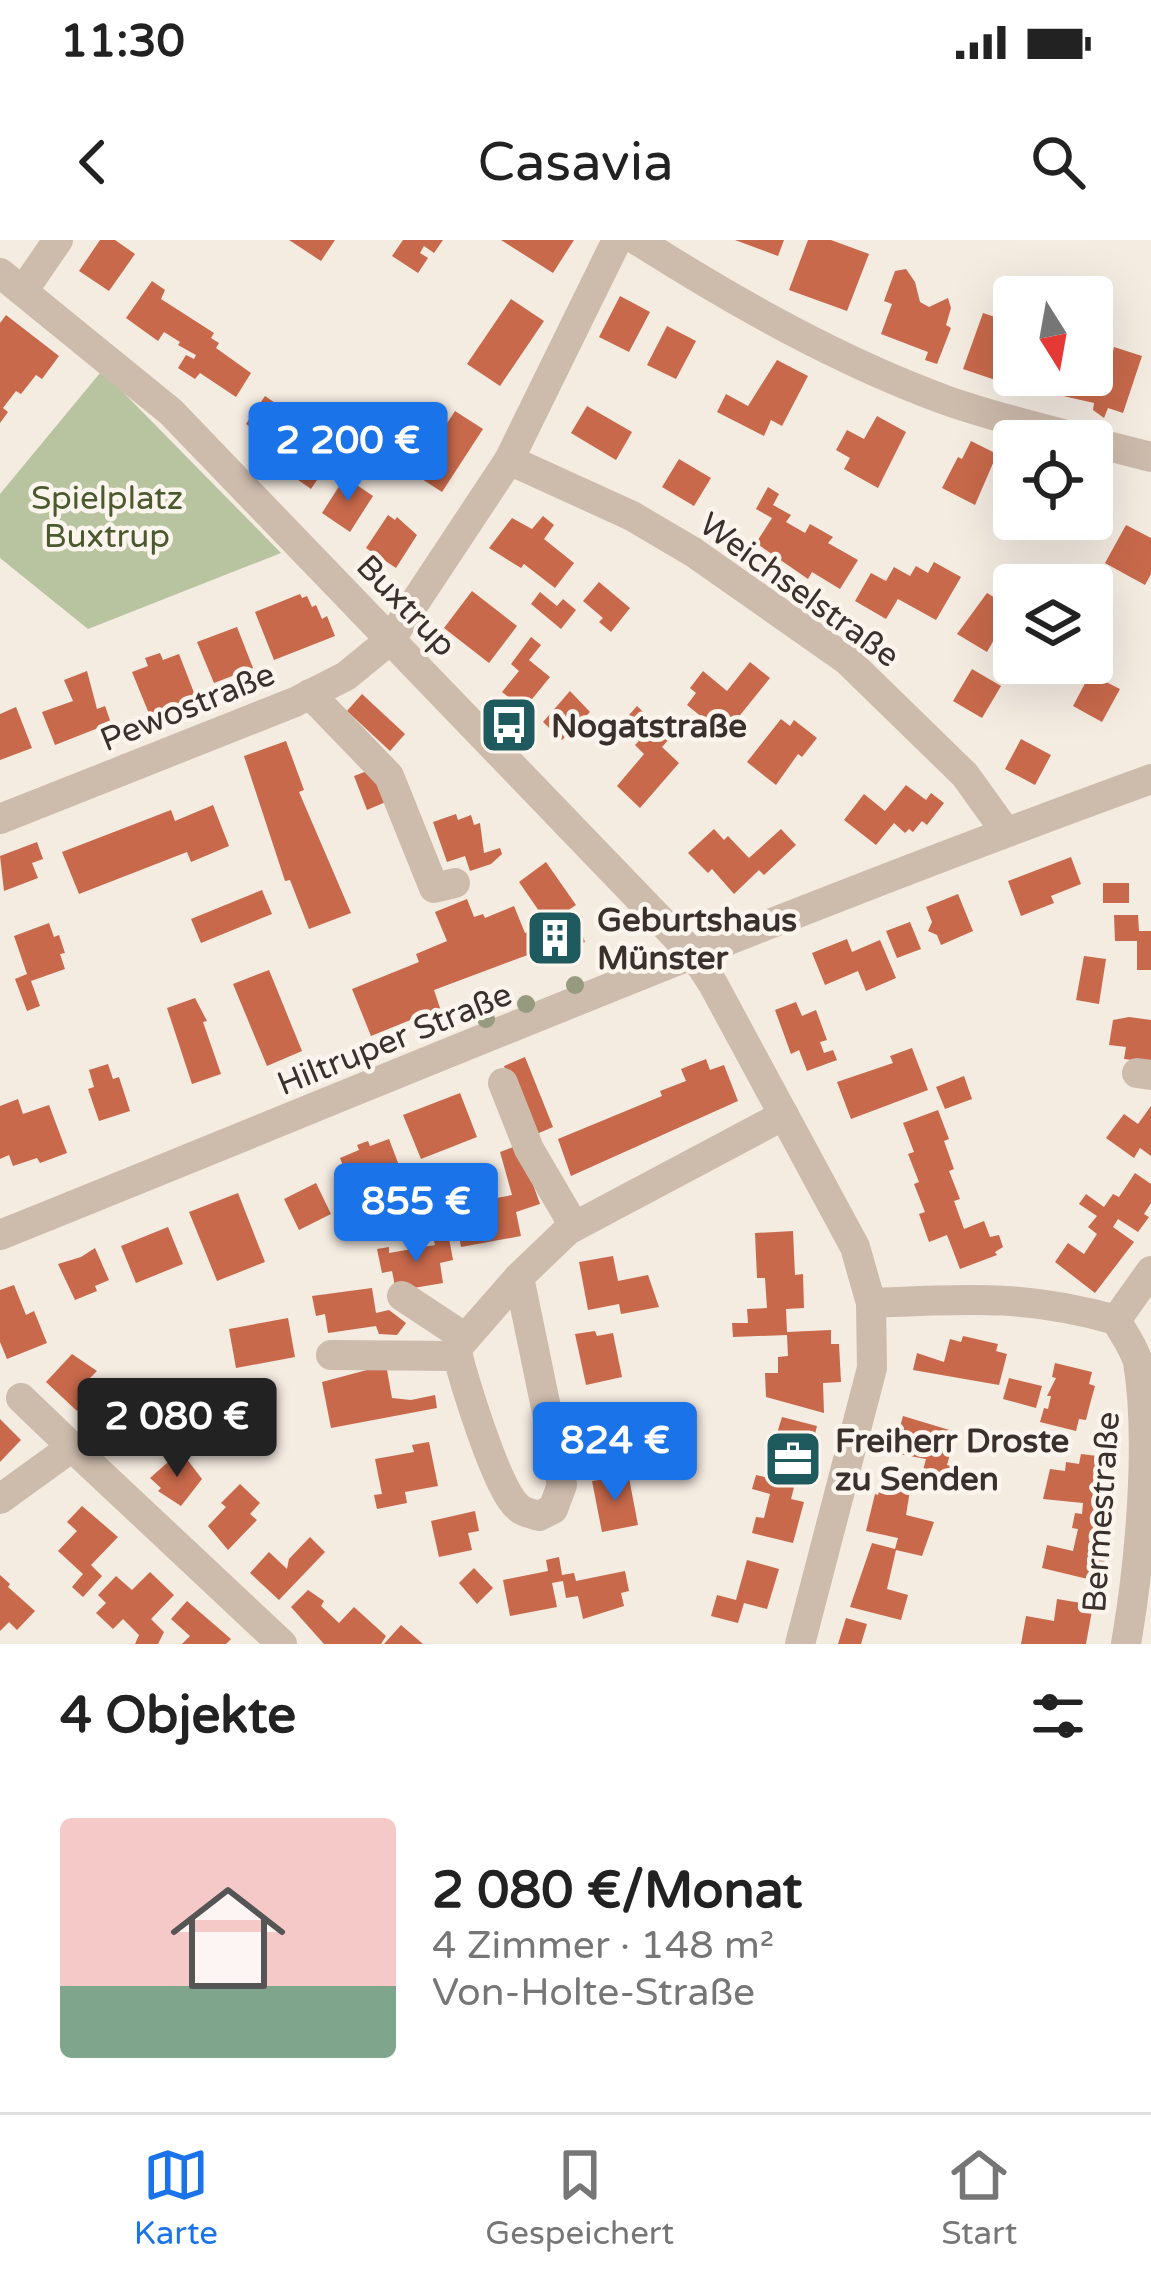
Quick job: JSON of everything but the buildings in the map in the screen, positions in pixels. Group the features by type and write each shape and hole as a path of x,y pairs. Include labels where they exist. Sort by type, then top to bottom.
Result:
{"street":[{"path":"12,282 58,240"},
{"path":"390,640 508,460 617,240"},
{"path":"637,240 711,287 830,350 948,400 1018,420"},
{"name":"Buxtrup","path":"12,282 171,412 694,955 855,1247 871,1303 872,1368 800,1644"},
{"path":"1113,447 1151,457"},
{"name":"Weichselstraße","path":"508,460 632,516 693,552 847,660 965,775 1006,832"},
{"name":"Pewostraße","path":"0,819 310,694 346,676 390,640"},
{"path":"310,694 389,776 434,888 454,883"},
{"name":"Hiltruper Straße","path":"0,1235 694,955 1151,779"},
{"path":"503,1083 529,1149 574,1226"},
{"path":"331,1355 461,1347 518,1277 574,1226 784,1115"},
{"path":"871,1303 999,1298 1059,1304 1116,1320 1151,1270"},
{"path":"402,1296 461,1347 509,1496 523,1512 539,1516 548,1514 562,1485 518,1277"},
{"name":"Bermestraße","path":"1116,1320 1137,1358 1147,1414 1144,1504 1126,1644"},
{"path":"21,1399 282,1644"},
{"path":"0,1499 72,1447"}],"green space":[{"name":"Spielplatz Buxtrup","path":"100,373 281,553 88,629 0,558 0,494"}],"place":[{"name":"Nogatstraße","path":"509,725"},
{"name":"Geburtshaus Münster","path":"555,938"},
{"name":"Freiherr Droste zu Senden","path":"793,1459"}]}
